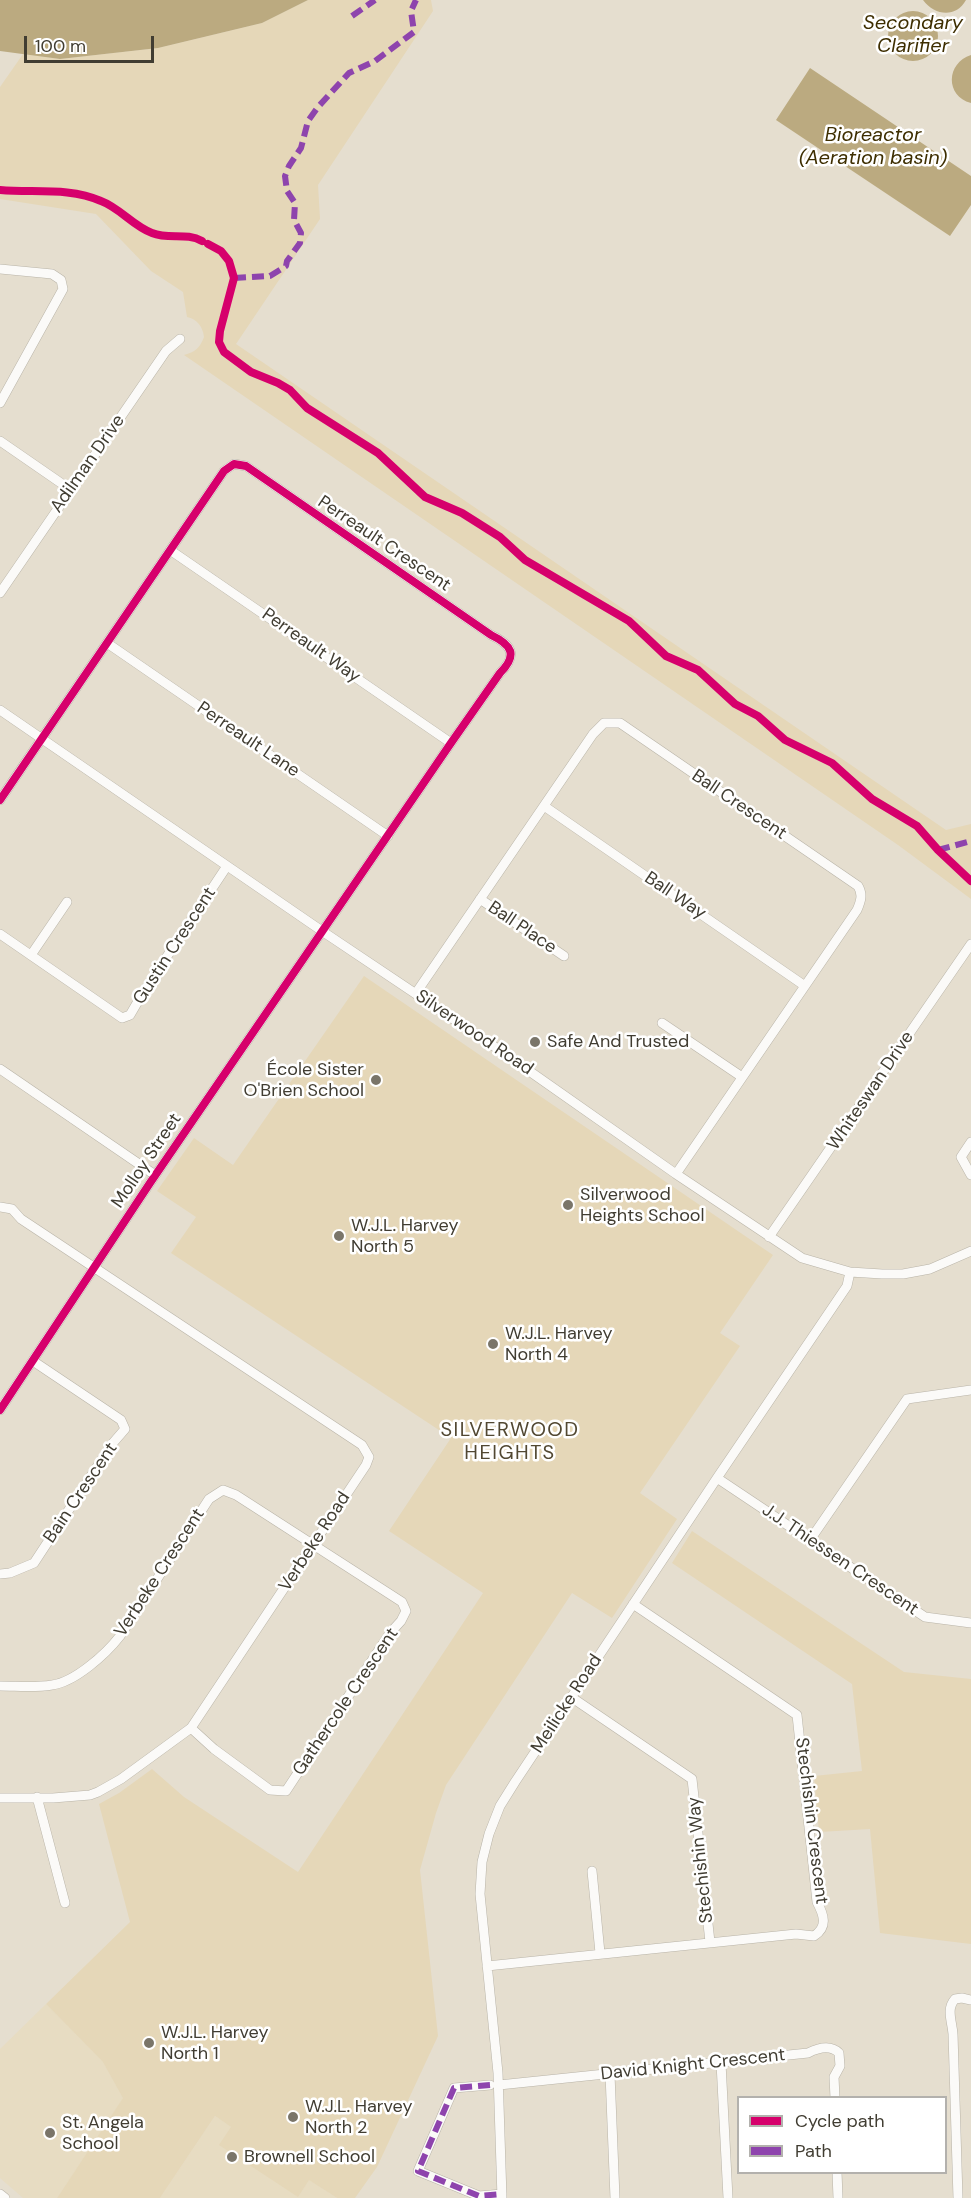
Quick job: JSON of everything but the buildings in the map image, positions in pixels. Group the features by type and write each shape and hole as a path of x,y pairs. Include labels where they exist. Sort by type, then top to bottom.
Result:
{"street":[{"path":"0,269 52,274 61,280 63,289 0,403"},
{"name":"Adilman Drive","path":"0,592 166,351 180,339"},
{"path":"0,441 71,490"},
{"name":"Perreault Crescent","path":"42,739 224,471 234,464 242,464 491,635 504,641 510,647 512,655 509,664 500,673 322,931"},
{"name":"Perreault Way","path":"170,550 451,743"},
{"path":"0,572 10,578"},
{"name":"Perreault Lane","path":"107,643 388,836"},
{"name":"Silverwood Road","path":"0,710 802,1258 863,1275 903,1274 930,1269 971,1251"},
{"name":"Ball Crescent","path":"416,993 598,727 604,723 620,723 858,886 862,897 857,910 676,1174"},
{"path":"0,800 42,739"},
{"name":"Ball Way","path":"544,806 805,986"},
{"name":"Gustin Crescent","path":"0,934 122,1018 130,1015 227,866"},
{"name":"Ball Place","path":"480,899 564,956"},
{"path":"31,955 68,902"},
{"name":"Molloy Street","path":"0,1410 155,1175 322,931"},
{"name":"Whiteswan Drive","path":"769,1237 971,944"},
{"path":"662,1023 742,1077"},
{"path":"0,1069 155,1175"},
{"path":"971,1143 961,1157 971,1175"},
{"path":"0,1207 12,1209 21,1219 94,1268"},
{"name":"Verbeke Road","path":"0,1798 90,1795 121,1779 191,1728 313,1546 369,1457 362,1445 94,1268"},
{"name":"Meilicke Road","path":"502,2196 480,1894 482,1862 489,1834 500,1806 847,1286 850,1272"},
{"name":"Bain Crescent","path":"0,1574 10,1573 34,1563 112,1444 125,1429 121,1420 33,1361"},
{"path":"810,1540 907,1399 971,1390"},
{"name":"J.J. Thiessen Crescent","path":"717,1478 925,1617 971,1623"},
{"name":"Verbeke Crescent","path":"0,1686 63,1683 105,1654 120,1636 209,1498 223,1490 230,1491 313,1546"},
{"name":"Gathercole Crescent","path":"191,1728 214,1749 270,1790 286,1791 390,1633 401,1621 406,1611 402,1602 313,1546"},
{"name":"Stechishin Crescent","path":"487,1966 796,1934 814,1936 824,1926 818,1902 797,1716 633,1604"},
{"name":"Stechishin Way","path":"572,1697 692,1779 710,1942"},
{"path":"37,1797 65,1903"},
{"path":"592,1871 600,1953"},
{"path":"958,2198 953,2034 949,2012 955,1999 971,2000"},
{"name":"David Knight Crescent","path":"502,2196 479,2196 418,2171 454,2088 721,2063 808,2053 819,2048 836,2049 840,2054 834,2077 835,2096"},
{"path":"721,2063 728,2198"},
{"path":"610,2074 615,2198"},
{"path":"837,2174 838,2198"},
{"path":"0,2194 4,2198"}],"shaded area":[{"path":"308,0 431,0 433,11 318,185 320,219 236,344 946,830 971,824 971,899 898,845 184,355 197,349 204,337 199,324 187,317 183,292 151,271 96,214 0,199 0,87 23,54 60,59 158,48 262,23"},
{"path":"364,976 773,1255 720,1333 740,1346 640,1493 677,1519 612,1618 572,1593 446,1785 420,1870 438,2036 377,2167 355,2198 337,2198 309,2180 298,2197 219,2145 231,2127 215,2116 160,2198 57,2198 123,2098 103,2062 46,2004 130,1922 99,1804 119,1793 152,1769 184,1797 298,1872 483,1593 389,1531 451,1438 171,1253 196,1217 157,1191 194,1138 233,1165"},
{"path":"692,1531 904,1672 971,1679 971,1944 880,1933 870,1829 819,1832 814,1776 862,1771 852,1684 672,1563"},
{"name":"St. Angela School","path":"46,2004 130,2089 57,2198 23,2198 0,2178 0,2049"},
{"name":"Brownell School","path":"215,2116 337,2198 160,2198"}],"water":[{"path":"0,0 308,0 262,23 158,48 60,59 0,51"},
{"name":"Secondary Clarifier","path":"923,0 966,0 957,10 945,13 933,9"},
{"name":"Secondary Clarifier","path":"913,11 922,13 933,22 938,36 936,45 927,56 913,61 904,59 893,50 888,36 890,27 899,16"},
{"name":"Secondary Clarifier","path":"971,55 971,103 957,94 952,79 957,65"},
{"name":"Bioreactor (Aeration basin)","path":"810,68 971,176 971,205 950,236 776,120"}],"marked path":[{"path":"352,16 375,0"},
{"path":"234,278 270,276 286,266 300,243 301,233 294,220 295,203 287,191 285,176 301,148 308,121 349,73 375,61 414,32 411,11 416,0"},
{"path":"938,850 971,841"},
{"path":"490,2085 454,2088 418,2171 479,2196 502,2194"}],"cycle path":[{"path":"0,190 64,192 89,197 108,204 152,233 190,237 202,241"},
{"path":"208,244 221,251 229,261 234,278 220,331 219,342 224,352 251,372 290,390 307,408 378,453 425,497 462,513 500,537 525,560 629,621 666,656 698,670 735,704 758,716 785,740 832,763 872,799 917,826 938,850 971,881"},
{"path":"0,800 224,471 234,464 246,466 504,643 510,651 511,656 506,667 451,743 150,1183 0,1410"}],"place":[{"name":"Safe And Trusted","path":"535,1042"},
{"name":"École Sister O'Brien School","path":"376,1080"},
{"name":"Silverwood Heights School","path":"568,1205"},
{"name":"W.J.L. Harvey North 5","path":"339,1236"},
{"name":"W.J.L. Harvey North 4","path":"493,1344"},
{"name":"W.J.L. Harvey North 1","path":"149,2043"},
{"name":"W.J.L. Harvey North 2","path":"293,2117"},
{"name":"St. Angela School","path":"50,2133"},
{"name":"Brownell School","path":"232,2157"}],"district":[{"name":"SILVERWOOD HEIGHTS","path":"510,1442"}]}
